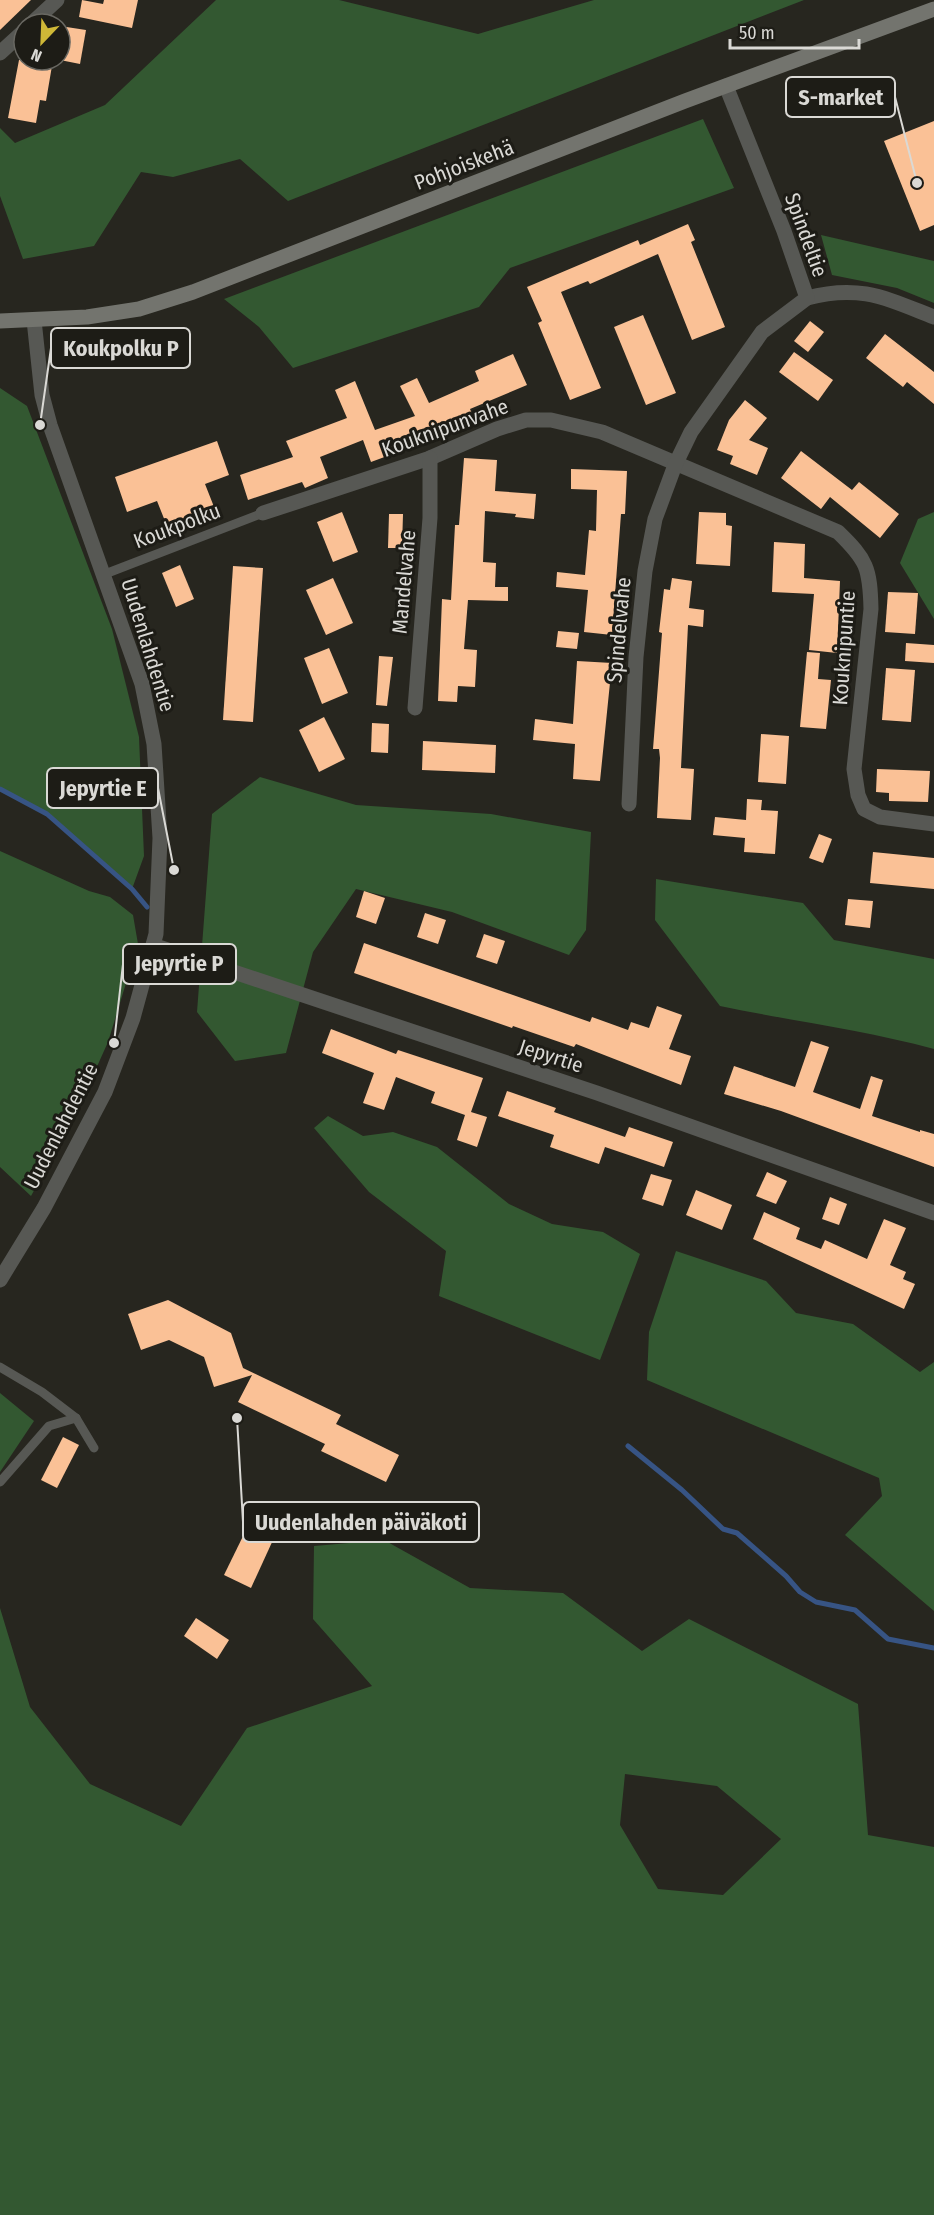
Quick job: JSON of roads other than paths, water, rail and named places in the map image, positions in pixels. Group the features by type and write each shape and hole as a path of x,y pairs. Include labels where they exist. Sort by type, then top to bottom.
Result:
{"main road":[{"name":"Pohjoiskehä","path":"0,321 34,320 139,309 194,292 726,86 934,9"}],"street":[{"path":"44,12 57,0"},
{"path":"0,53 12,42"},
{"name":"Spindeltie","path":"675,465 691,432 762,332 807,298 784,231 726,86"},
{"path":"807,298 834,291 860,292 887,299 934,317"},
{"name":"Uudenlahdentie","path":"0,1280 44,1208 105,1092 133,1018 156,934 160,838 154,744 142,684 105,574 50,425 42,395 34,320"},
{"name":"Kouknipunvahe","path":"263,513 430,458 497,429 526,420 551,420 602,432 675,465"},
{"name":"Mandelvahe","path":"414,708 430,518 430,458"},
{"name":"Spindelvahe","path":"629,804 636,657 645,571 655,519 675,465"},
{"name":"Kouknipuntie","path":"675,465 838,532 862,555 870,585 871,609 854,769 858,795 864,809 880,817 934,824"},
{"name":"Jepyrtie","path":"153,945 597,1093 934,1213"}],"lane":[{"name":"Koukpolku","path":"105,574 263,513"},
{"path":"0,1367 42,1392 76,1418 94,1448"},
{"path":"0,1482 49,1426 76,1418"}],"waterway":[{"path":"0,789 47,814 132,889 147,907"},
{"path":"628,1446 682,1490 723,1529 737,1533 786,1576 800,1592 816,1602 855,1610 888,1639 934,1648"}],"place":[{"name":"S-market","path":"917,183"},
{"name":"Koukpolku P","path":"40,425"},
{"name":"Jepyrtie E","path":"174,870"},
{"name":"Jepyrtie P","path":"114,1043"},
{"name":"Uudenlahden päiväkoti","path":"237,1418"}]}
